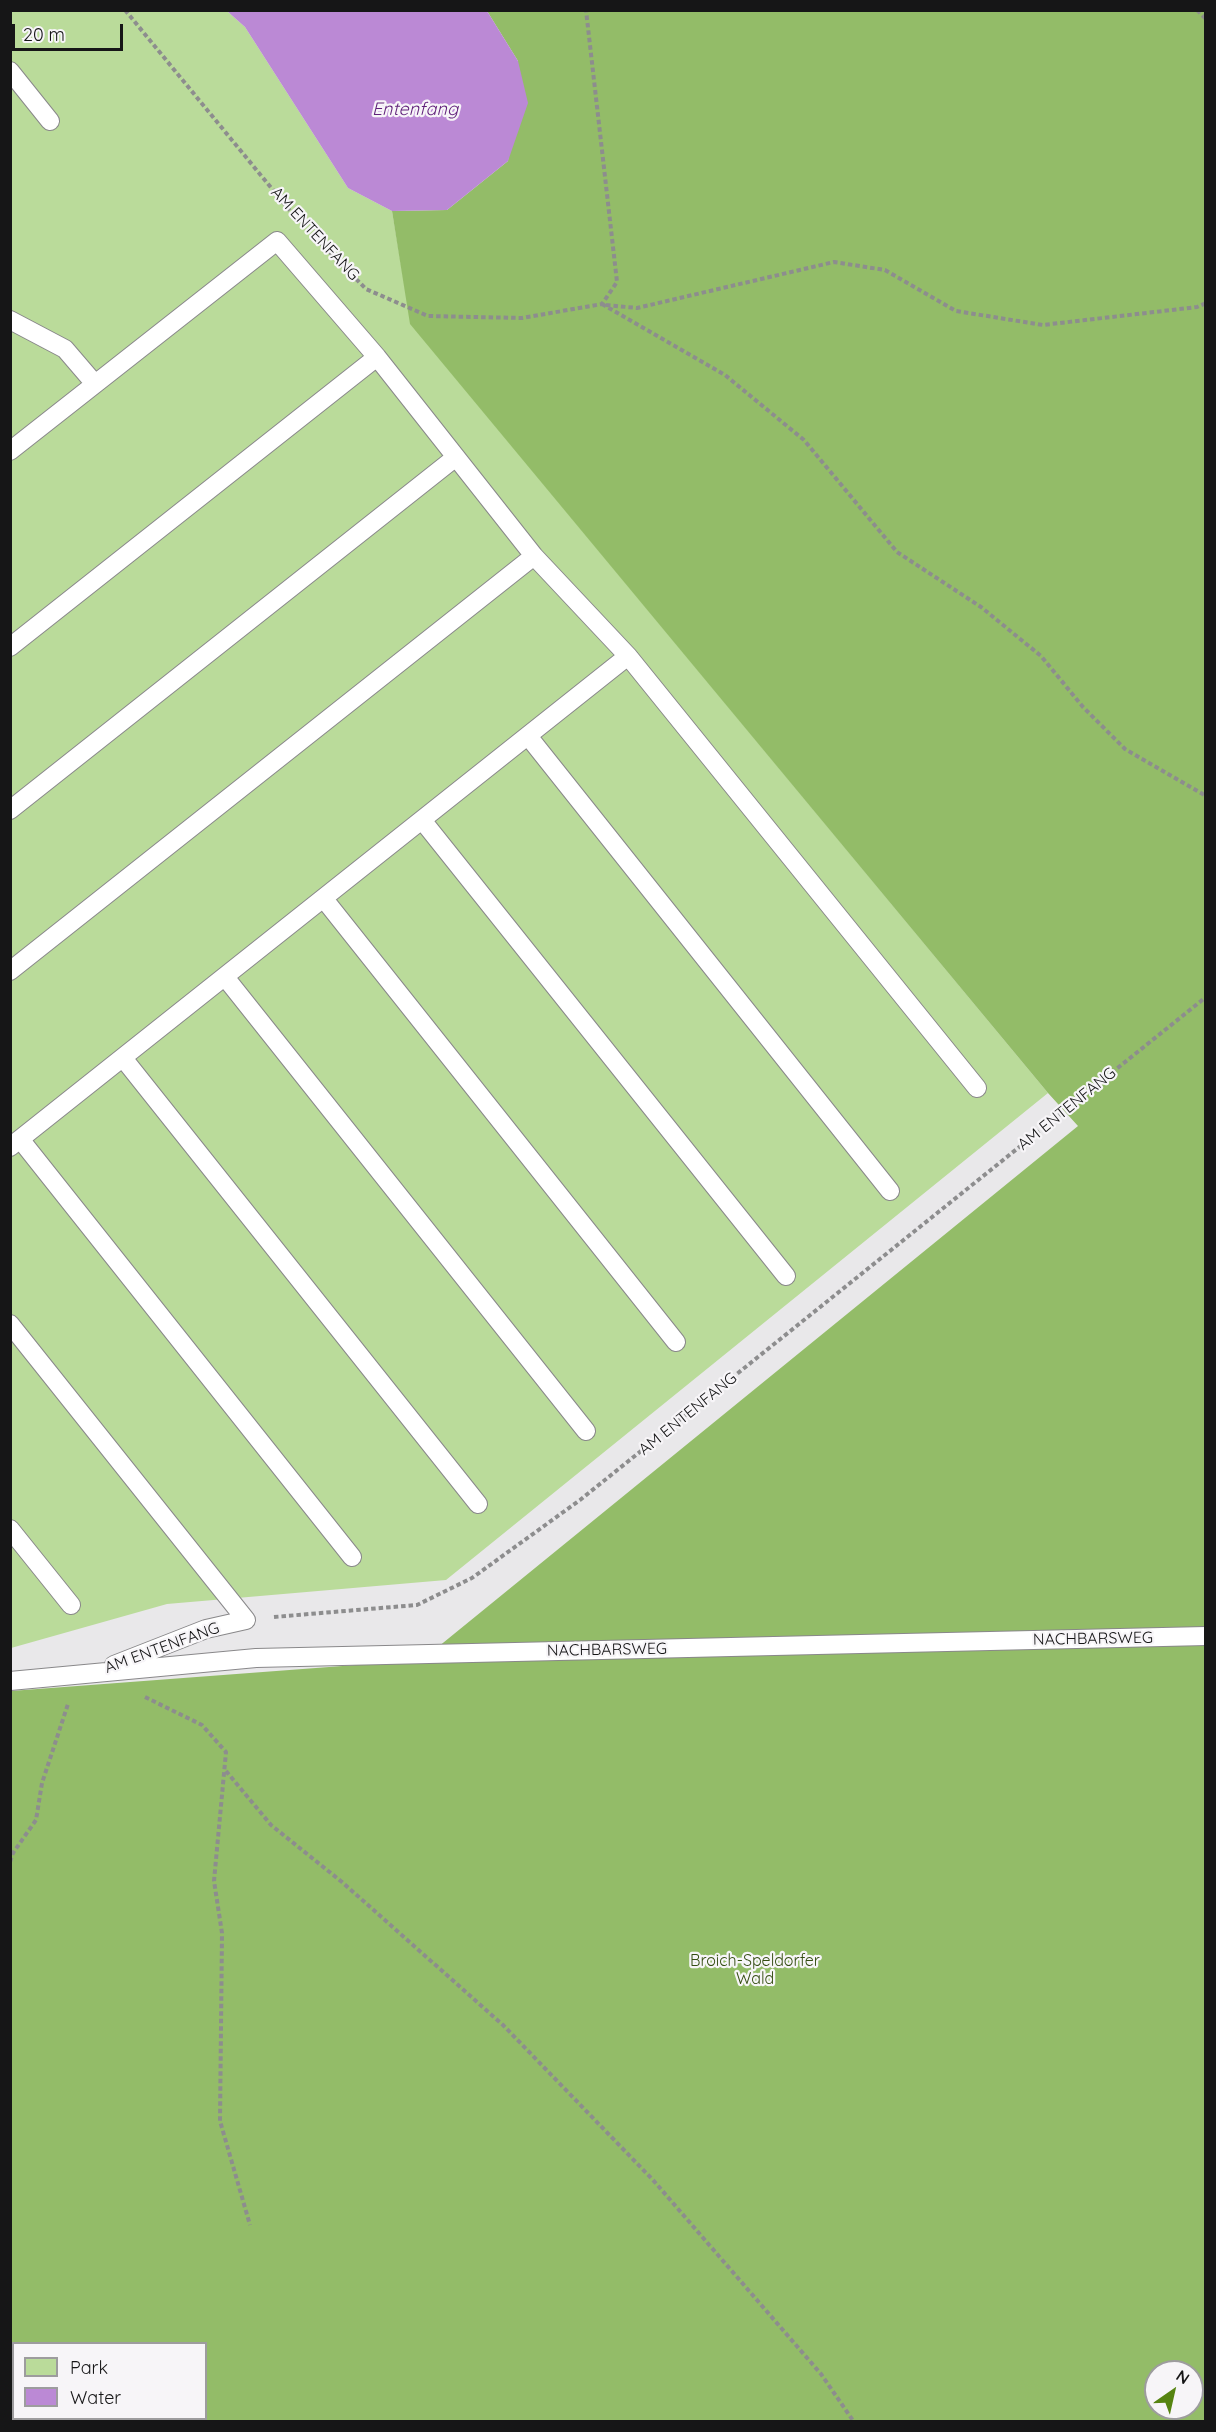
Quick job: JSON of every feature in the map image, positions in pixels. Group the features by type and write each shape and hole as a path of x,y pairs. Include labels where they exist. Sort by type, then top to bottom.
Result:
{"lane":[{"path":"10,71 50,121"},
{"path":"10,451 277,241 377,357 534,556 628,657 977,1088"},
{"path":"10,320 64,348 95,384"},
{"path":"10,647 377,357"},
{"path":"10,810 456,457"},
{"path":"10,971 534,556"},
{"path":"352,1557 15,1143 628,657"},
{"path":"528,736 890,1191"},
{"path":"422,820 786,1276"},
{"path":"324,899 676,1342"},
{"path":"225,976 586,1431"},
{"path":"123,1058 478,1504"},
{"path":"10,1323 246,1620"},
{"path":"10,1529 71,1605"},
{"name":"AM ENTENFANG","path":"96,1673 206,1629 246,1620"},
{"name":"NACHBARSWEG","path":"10,1681 256,1658 1206,1636"}],"path":[{"name":"AM ENTENFANG","path":"125,10 300,222"},
{"path":"586,10 617,282 602,304 734,382 804,440 897,552 981,607 1041,656 1083,707 1125,749 1206,796"},
{"path":"1197,10 1206,19"},
{"name":"AM ENTENFANG","path":"308,230 366,289 428,316 522,318 602,304 636,308 834,262 885,270 956,311 1043,325 1197,307 1206,303"},
{"name":"AM ENTENFANG","path":"246,1620 417,1605 471,1578 580,1500 1206,997"},
{"path":"10,1862 13,1853 36,1820 42,1784 67,1705 96,1673"},
{"path":"138,1694 202,1725 226,1752 214,1881 222,1934 220,2121 250,2225"},
{"path":"226,1771 271,1825 342,1882 512,2034 653,2180 821,2374 854,2421"}],"green space":[{"path":"10,11 227,11 245,27 348,188 392,211 411,324 1048,1093 446,1580 167,1604 11,1648"},
{"name":"Broich-Speldorfer Wald","path":"487,11 1205,11 1205,2421 11,2422 11,1691 422,1660 1078,1126 1048,1093 410,324 392,211 447,210 508,161 518,61"}],"water":[{"name":"Entenfang","path":"227,11 487,11 518,61 528,103 508,161 447,210 392,211 348,188 245,27"}]}
